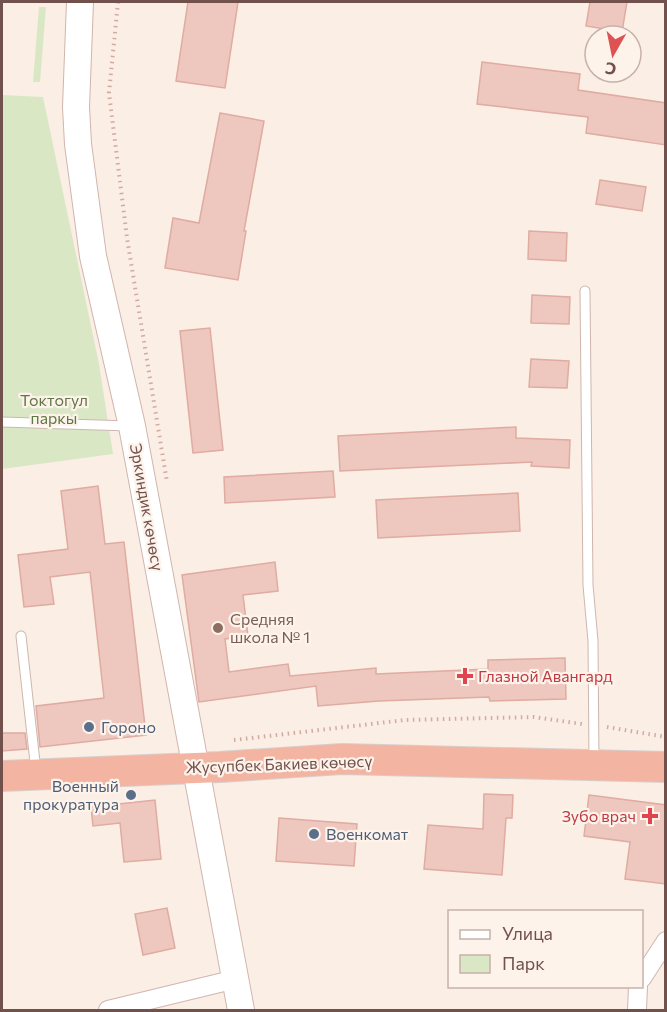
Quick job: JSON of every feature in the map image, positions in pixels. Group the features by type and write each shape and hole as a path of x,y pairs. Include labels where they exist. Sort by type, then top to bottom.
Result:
{"highway":[{"name":"Жусупбек Бакиев көчөсү","path":"2,776 342,759 666,767"}],"main road":[{"name":"Эркиндик көчөсү","path":"80,2 76,107 78,144 93,256 132,426 241,1011"}],"street":[{"path":"643,976 666,941"},
{"path":"108,1011 236,980"},
{"path":"638,988 638,1011"}],"lane":[{"path":"585,291 588,585 593,641 594,765"},
{"path":"2,422 132,426"},
{"path":"21,636 36,775"}],"path":[{"path":"118,2 109,93 127,238 168,491"},
{"path":"226,741 405,720 534,717 666,737"}],"green space":[{"path":"39,7 46,7 40,82 33,82"},
{"name":"Токтогул паркы","path":"2,95 43,97 99,364 113,454 2,469"}],"building":[{"path":"188,2 238,2 225,88 176,81"},
{"path":"590,2 627,2 623,24 586,24"},
{"path":"482,62 580,74 578,90 666,103 666,145 586,133 588,117 477,104"},
{"path":"220,113 264,121 244,231 246,231 238,280 165,268 173,218 199,223"},
{"path":"600,180 646,187 642,211 596,204"},
{"path":"529,231 567,233 566,261 528,259"},
{"path":"532,295 570,297 569,324 531,323"},
{"path":"210,328 223,450 193,453 180,331"},
{"path":"531,359 569,361 567,388 529,387"},
{"path":"516,427 516,438 570,440 569,468 531,466 532,462 340,471 338,436"},
{"path":"333,471 335,497 225,503 224,477"},
{"path":"98,486 105,544 124,542 146,735 40,747 36,706 104,698 90,572 50,577 54,604 24,607 18,555 68,549 61,491"},
{"path":"518,493 520,531 378,538 376,500"},
{"path":"275,562 278,591 243,595 248,636 225,639 229,672 288,664 290,676 376,668 376,674 488,669 488,660 565,658 566,699 490,701 489,697 318,706 316,686 199,702 182,575"},
{"path":"2,733 25,733 27,749 2,751"},
{"path":"484,794 513,795 512,818 506,818 502,875 424,869 428,825 483,829"},
{"path":"589,795 666,805 666,884 625,879 630,842 584,836"},
{"path":"155,800 161,859 124,862 120,823 93,826 91,807"},
{"path":"279,818 357,824 354,866 276,861"},
{"path":"167,908 175,948 143,955 135,914"}],"place":[{"name":"Средняя школа № 1","path":"218,628"},
{"name":"Глазной Авангард","path":"465,676"},
{"name":"Гороно","path":"89,727"},
{"name":"Военный прокуратура","path":"131,795"},
{"name":"Зубо врач","path":"650,816"},
{"name":"Военкомат","path":"314,834"}]}
